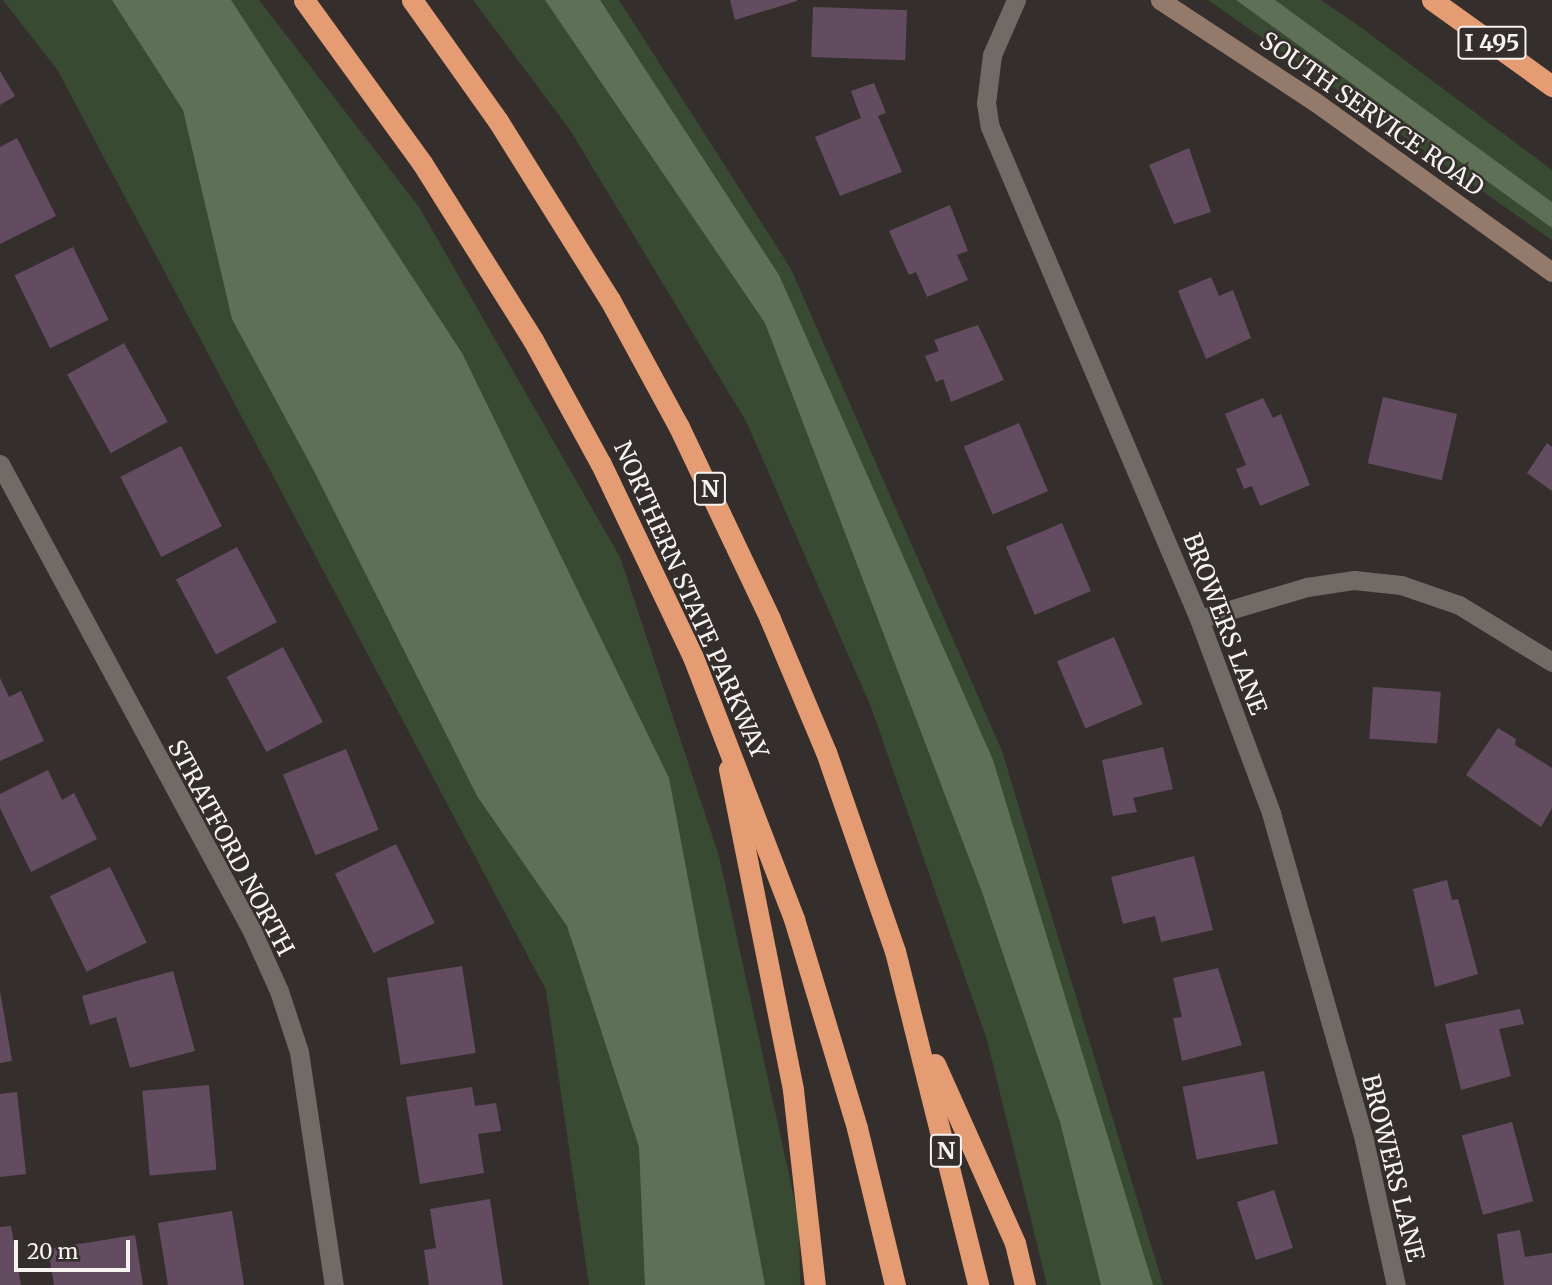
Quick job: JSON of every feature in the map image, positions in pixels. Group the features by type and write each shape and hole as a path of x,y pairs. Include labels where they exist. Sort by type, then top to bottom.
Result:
{"highway":[{"name":"NORTHERN STATE PARKWAY","path":"304,0 429,174 533,340 632,526 719,719 771,851 836,1054 895,1285"},
{"name":"N","path":"412,0 498,121 582,254 645,363 710,489 825,752 872,881 914,1018 978,1285"},
{"name":"I 495","path":"1432,0 1552,86"},
{"path":"719,719 793,1090 815,1285"},
{"path":"914,1018 1015,1243 1025,1285"}],"main road":[{"name":"SOUTH SERVICE ROAD","path":"1160,0 1337,116 1552,272"}],"street":[{"name":"BROWERS LANE","path":"1016,0 992,55 986,103 990,127 1199,619 1271,813 1364,1140 1396,1285"},
{"name":"STRATFORD NORTH","path":"0,464 252,931 279,991 299,1052 334,1285"},
{"path":"1199,619 1307,587 1354,580 1401,585 1459,605 1552,662"}],"green space":[{"path":"3,0 259,0 419,207 620,557 719,856 799,1220 800,1285 589,1285 546,990 58,71"},
{"path":"112,0 231,0 462,353 669,778 765,1285 645,1285 639,1147 567,926 477,796 313,469 232,319 183,110"},
{"path":"473,0 619,0 791,269 1002,751 1163,1285 1047,1285 987,1040 871,707 746,421 570,130"},
{"path":"545,0 600,0 779,275 993,760 1153,1285 1101,1285 1060,1122 982,892 765,323"},
{"path":"1208,0 1321,0 1359,26 1552,170 1552,240"},
{"path":"1236,0 1275,0 1552,202 1552,228"}],"building":[{"path":"730,0 797,0 797,1 735,20"},
{"path":"813,7 907,10 905,60 811,57"},
{"path":"0,71 15,96 0,105"},
{"path":"874,83 886,113 878,116 902,172 840,196 815,137 861,118 851,91"},
{"path":"17,138 56,216 0,244 0,147"},
{"path":"1189,148 1211,212 1174,224 1149,165"},
{"path":"950,205 968,251 957,255 968,280 927,297 916,272 909,275 889,231"},
{"path":"73,247 109,320 50,348 15,275"},
{"path":"1211,277 1219,296 1233,290 1251,338 1206,359 1178,291"},
{"path":"978,325 1004,380 951,402 943,379 936,382 925,356 939,351 934,340"},
{"path":"124,343 168,422 111,453 67,375"},
{"path":"1383,397 1457,414 1442,480 1368,463"},
{"path":"1263,398 1273,418 1281,414 1310,485 1260,506 1252,486 1244,489 1236,469 1246,465 1225,414"},
{"path":"1019,423 1048,491 993,515 964,446"},
{"path":"1547,443 1552,447 1552,491 1527,473"},
{"path":"181,446 222,526 161,557 120,477"},
{"path":"1062,523 1091,591 1035,615 1006,547"},
{"path":"237,547 277,622 216,654 176,579"},
{"path":"1114,637 1143,704 1085,728 1057,661"},
{"path":"283,647 323,722 266,752 226,677"},
{"path":"0,678 9,697 21,691 44,741 0,761"},
{"path":"1373,687 1441,692 1437,744 1369,739"},
{"path":"1498,728 1516,739 1515,745 1552,768 1552,808 1541,827 1466,775"},
{"path":"1163,747 1173,789 1133,798 1137,812 1113,816 1102,760"},
{"path":"346,749 379,830 316,855 283,774"},
{"path":"48,770 62,800 74,793 97,839 31,872 0,808 0,794"},
{"path":"396,844 435,923 373,953 335,874"},
{"path":"1194,856 1213,930 1161,942 1155,916 1123,924 1111,877"},
{"path":"110,867 147,942 87,972 50,896"},
{"path":"1447,880 1452,900 1458,899 1478,974 1435,987 1413,889"},
{"path":"462,966 476,1053 401,1065 387,978"},
{"path":"1218,968 1242,1045 1182,1061 1173,1018 1182,1017 1173,978"},
{"path":"173,971 195,1051 130,1068 116,1017 90,1025 82,996"},
{"path":"0,991 12,1061 0,1063"},
{"path":"1520,1009 1524,1024 1499,1029 1511,1076 1461,1090 1445,1024"},
{"path":"1264,1071 1278,1144 1197,1159 1183,1087"},
{"path":"209,1085 216,1170 150,1176 142,1091"},
{"path":"472,1087 475,1106 496,1103 501,1131 478,1134 484,1173 420,1184 406,1097"},
{"path":"17,1092 26,1174 0,1177 0,1094"},
{"path":"1512,1122 1533,1201 1483,1215 1462,1135"},
{"path":"1274,1190 1293,1248 1256,1260 1237,1202"},
{"path":"490,1199 503,1285 429,1285 424,1250 436,1248 430,1209"},
{"path":"232,1211 244,1285 168,1285 158,1223"},
{"path":"11,1226 21,1285 0,1285 0,1227"},
{"path":"1520,1230 1525,1257 1552,1253 1552,1285 1504,1285 1497,1234"},
{"path":"135,1235 143,1285 54,1285 48,1249"}]}
